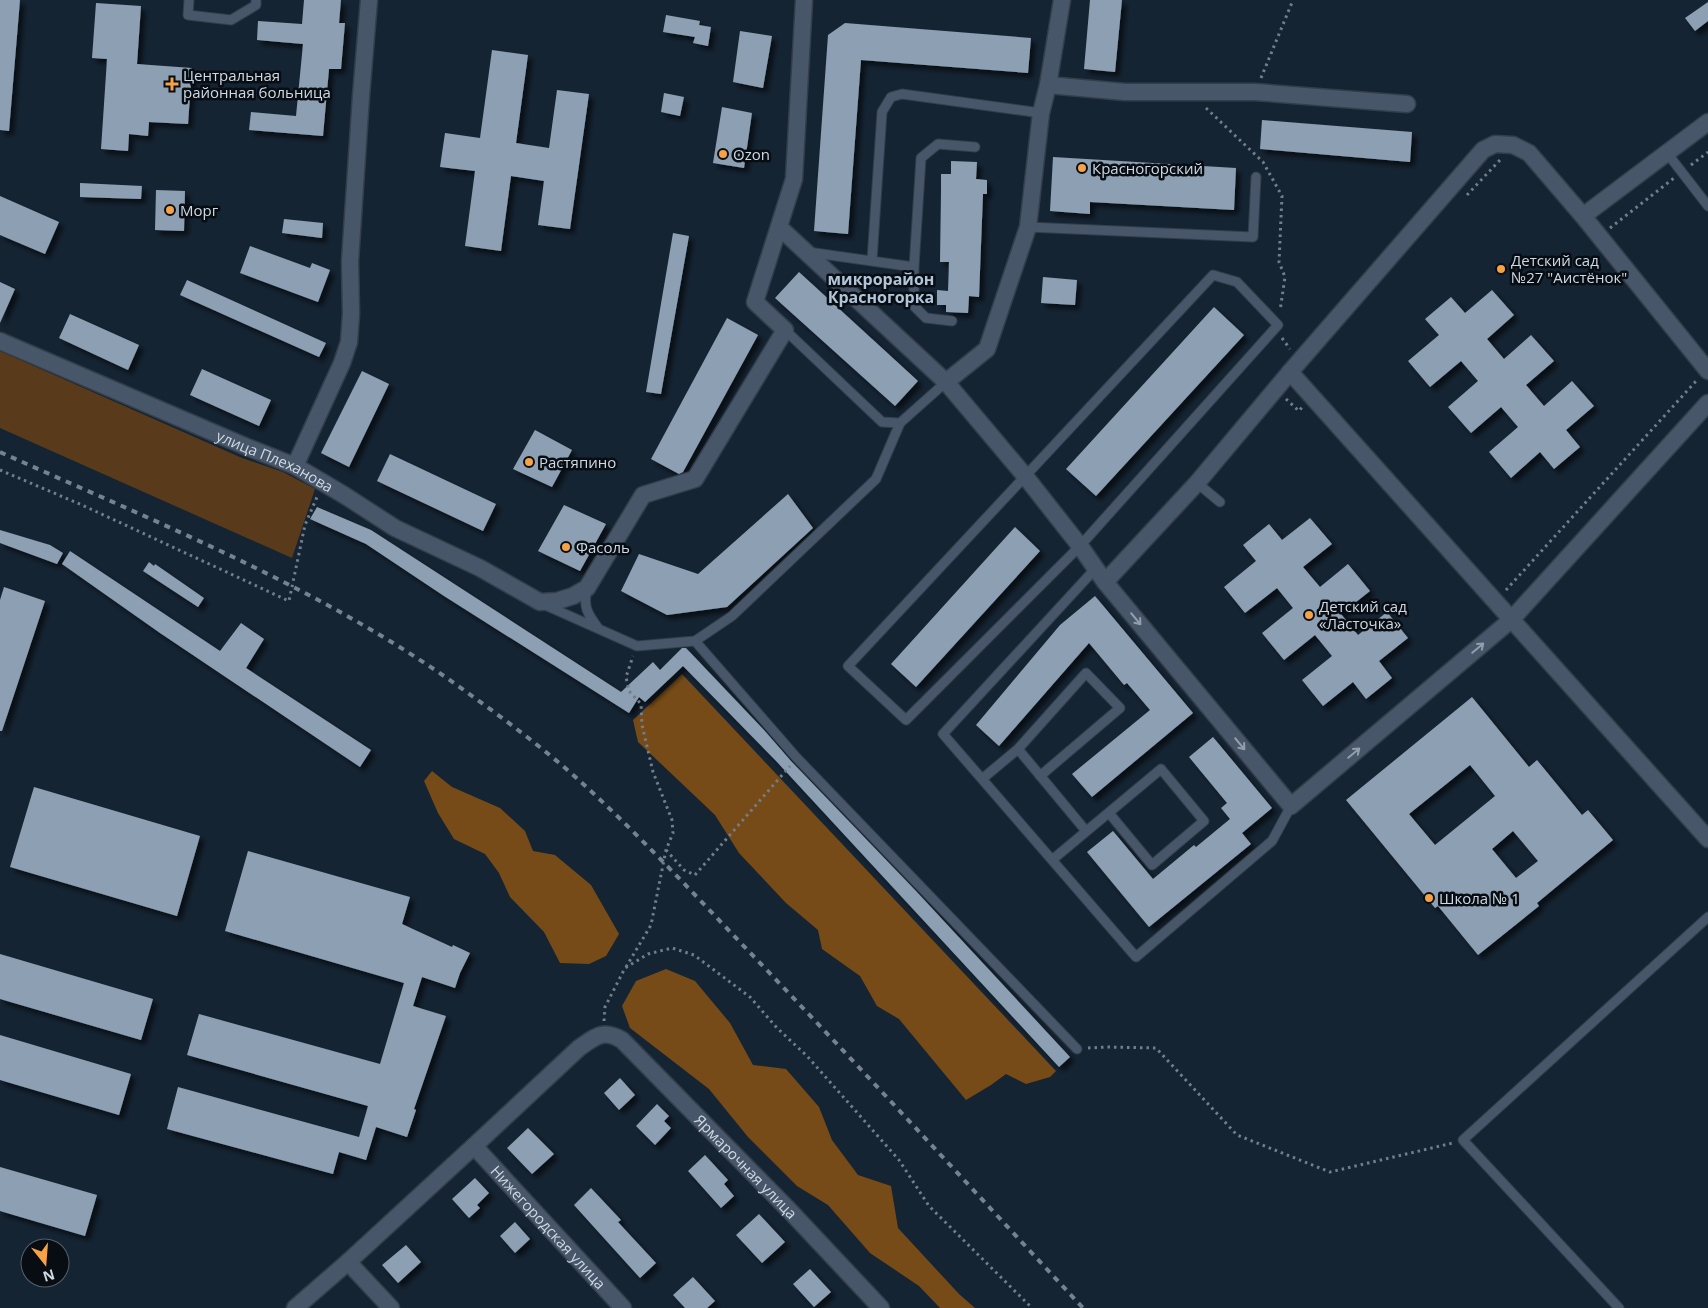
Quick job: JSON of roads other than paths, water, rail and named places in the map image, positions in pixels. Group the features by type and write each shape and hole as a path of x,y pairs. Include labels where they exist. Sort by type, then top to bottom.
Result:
{"street":[{"path":"295,466 342,363 349,342 350,262 369,0"},
{"path":"540,602 556,601 572,596 587,588 643,495 695,479 785,330 755,302 794,179 804,0"},
{"path":"946,382 987,349 1028,227 1041,113 1048,85 1062,0"},
{"path":"1048,85 1125,92 1256,92 1407,104"},
{"path":"1583,216 1708,122"},
{"path":"1106,582 1197,483 1290,372 1483,150 1495,144 1513,145 1529,153 1583,216 1708,370"},
{"path":"779,227 946,382 1025,476 1106,582 1291,806 1510,620 1708,403"},
{"name":"улица Плеханова","path":"0,341 238,444 295,466 394,528 480,568 540,602"},
{"path":"1290,372 1708,839"},
{"name":"Ярмарочная улица","path":"474,1146 579,1048 596,1036 604,1034 613,1035 622,1040 782,1202 882,1308"},
{"path":"295,1308 474,1146"},
{"name":"Нижегородская улица","path":"474,1146 624,1308"},
{"path":"348,1262 391,1308"}],"lane":[{"path":"189,0 188,15 231,20 256,5 256,0"},
{"path":"872,260 882,112 891,97 902,94 1041,113"},
{"path":"952,321 926,318 914,306 914,266 921,158 938,144 975,147"},
{"path":"1668,153 1708,206"},
{"path":"1028,227 1253,237 1256,177"},
{"path":"805,251 914,266"},
{"path":"1213,275 1237,282 1278,325 1080,546 906,720 848,666 1213,275"},
{"path":"785,330 882,422 900,423"},
{"path":"540,602 637,646 694,641 732,616 876,479 900,423 946,382"},
{"path":"1197,483 1220,502"},
{"path":"1096,568 943,734 1136,958 1272,841 1291,806"},
{"path":"587,588 584,602 590,618 598,629"},
{"path":"694,641 796,757 1077,1049"},
{"path":"982,779 1018,749 1086,672 1120,708 1040,776"},
{"path":"1018,749 1086,831"},
{"path":"1052,860 1161,769 1204,821 1152,865 1109,813"},
{"path":"1619,1308 1463,1140 1708,917"}],"railway":[{"path":"0,452 181,532 299,590 413,656 468,693 532,741 594,794 679,878 1083,1308"}],"place":[{"name":"Центральная районная больница","path":"172,84"},
{"name":"Ozon","path":"723,154"},
{"name":"Красногорский","path":"1082,168"},
{"name":"Морг","path":"170,210"},
{"name":"Детский сад №27 \"Аистёнок\"","path":"1501,269"},
{"name":"Растяпино","path":"529,462"},
{"name":"Фасоль","path":"566,547"},
{"name":"Детский сад «Ласточка»","path":"1309,615"},
{"name":"Школа № 1","path":"1429,898"}],"district":[{"name":"микрорайон Красногорка","path":"881,288"}]}
